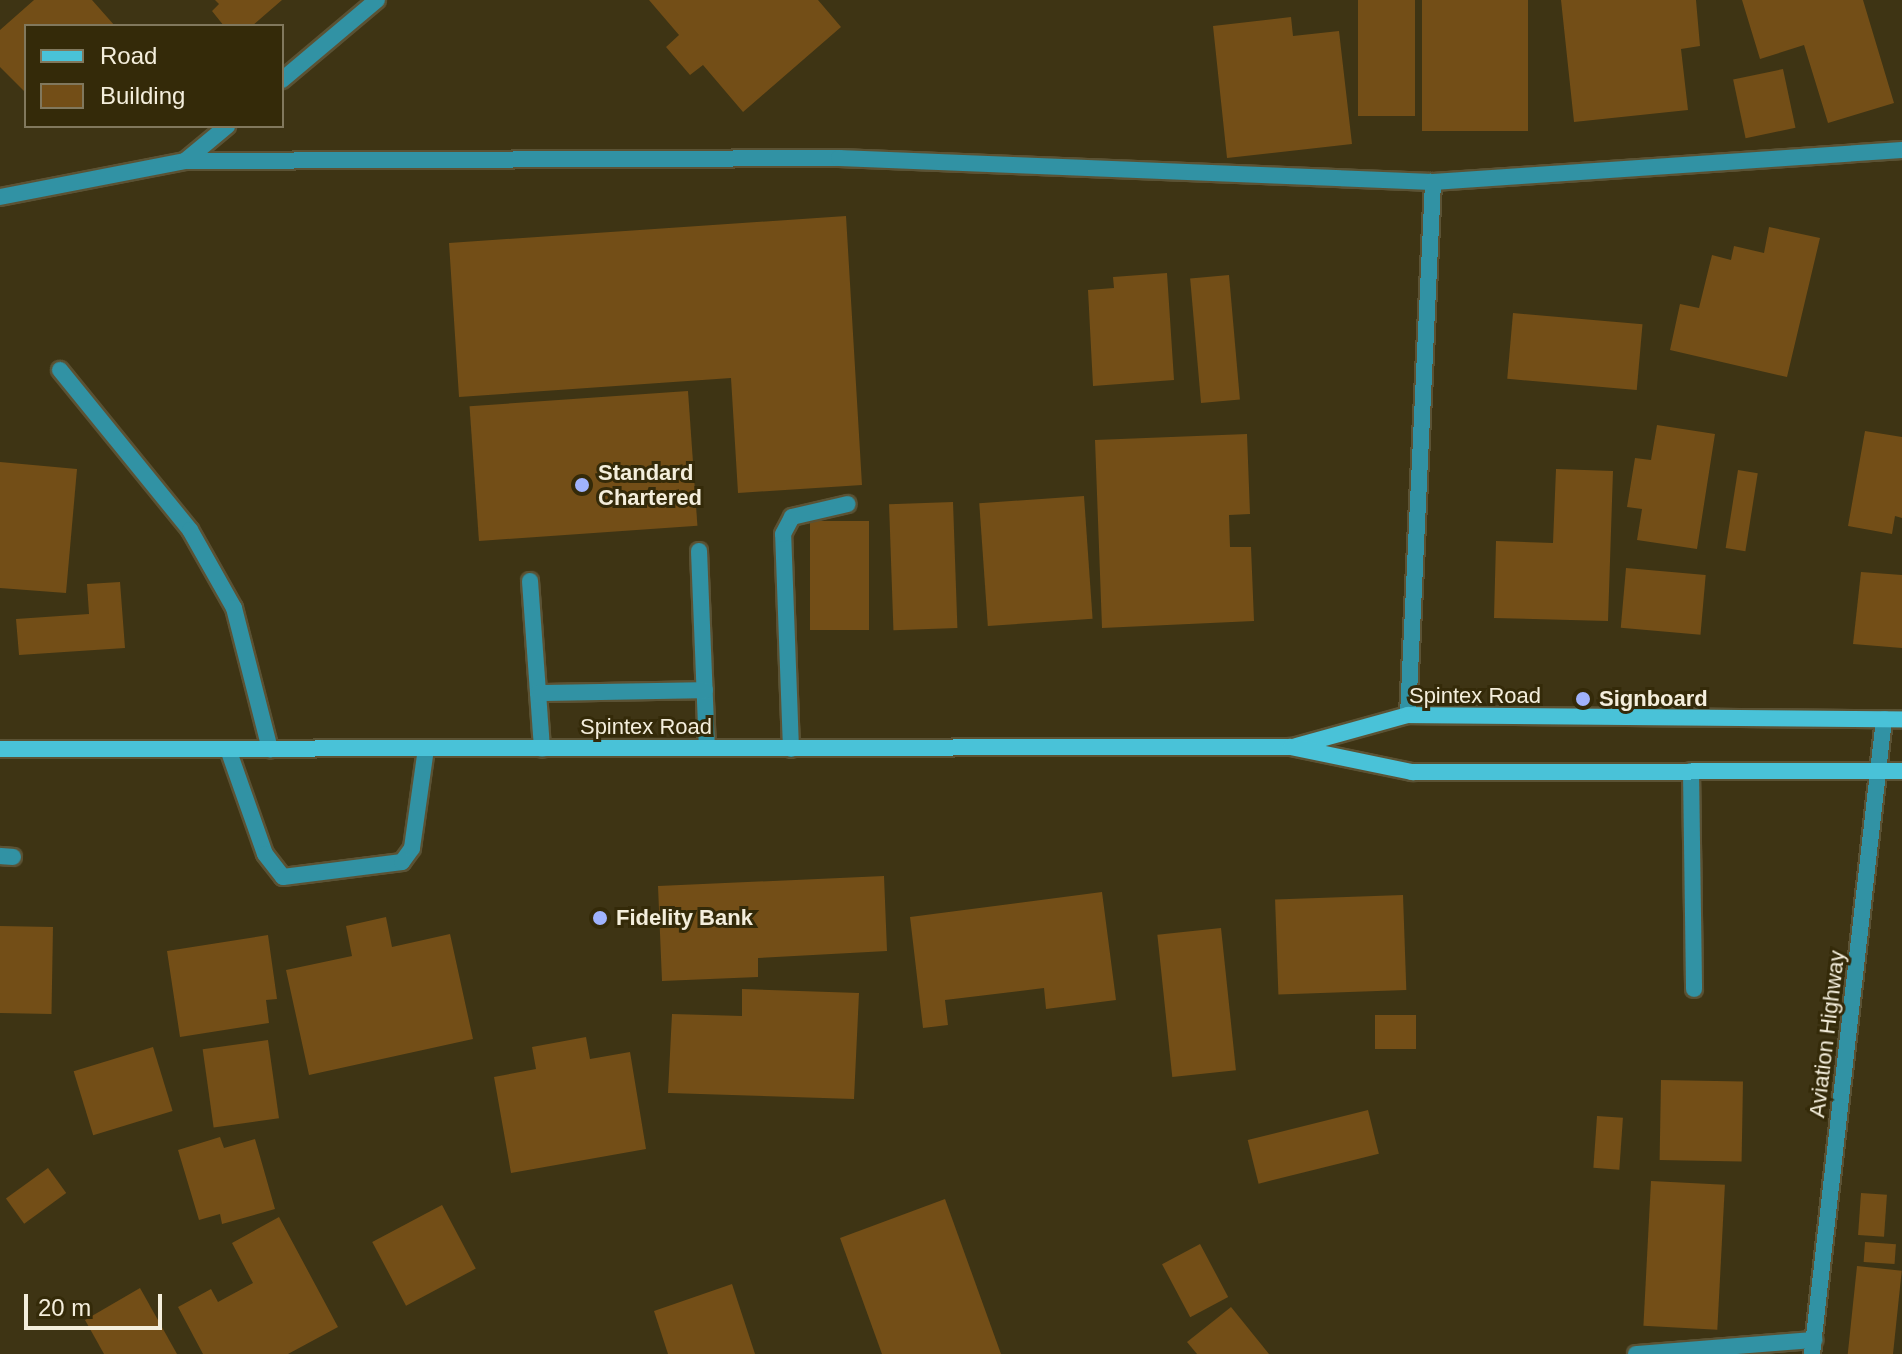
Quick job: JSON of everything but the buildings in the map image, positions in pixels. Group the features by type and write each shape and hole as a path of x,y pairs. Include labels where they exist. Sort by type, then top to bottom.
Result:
{"main road":[{"name":"Spintex Road","path":"1291,747 1408,715 1902,719"},
{"name":"Spintex Road","path":"0,749 1291,747 1412,772 1902,771"}],"street":[{"path":"284,78 377,0"},
{"path":"185,161 225,128"},
{"path":"0,197 185,161 839,158 1433,182 1902,150"},
{"path":"1408,715 1433,182"},
{"path":"60,370 190,530 234,608 270,749"},
{"path":"791,749 783,534 792,517 848,504"},
{"path":"699,551 707,748"},
{"path":"530,581 542,749"},
{"path":"538,693 705,690"},
{"name":"Aviation Highway","path":"1813,1347 1884,719"},
{"path":"228,749 265,854 283,877 402,862 412,848 426,749"},
{"path":"1691,771 1694,989"},
{"path":"1636,1354 1813,1347"}],"place":[{"name":"Standard Chartered","path":"582,485"},
{"name":"Signboard","path":"1583,699"},
{"name":"Fidelity Bank","path":"600,918"}]}
